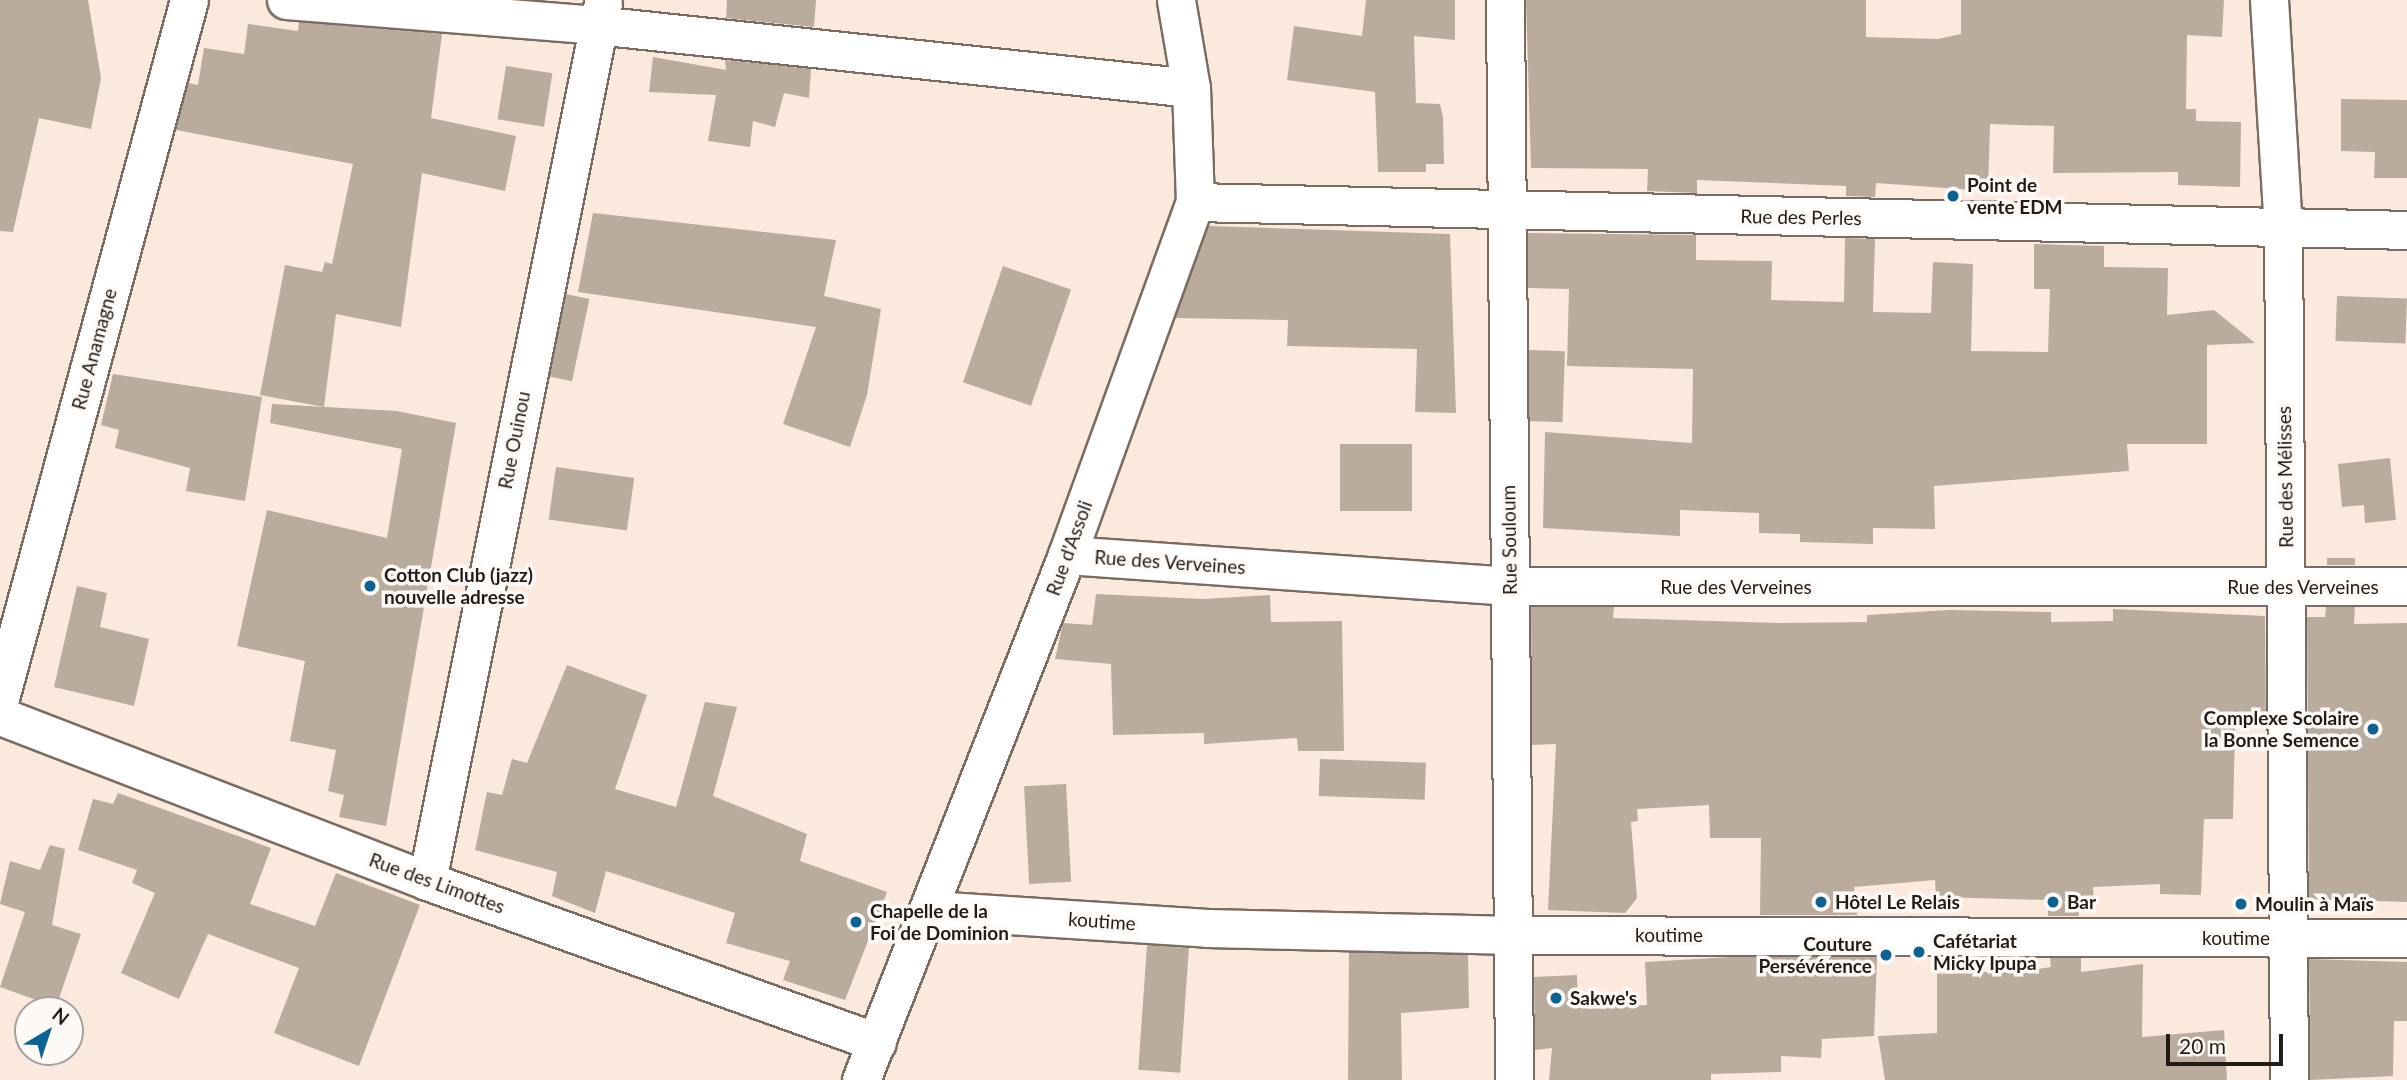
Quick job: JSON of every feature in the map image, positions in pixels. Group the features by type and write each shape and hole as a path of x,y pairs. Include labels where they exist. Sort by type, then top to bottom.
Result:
{"street":[{"name":"Rue Anamagne","path":"0,698 189,0"},
{"path":"286,0 600,12 1191,88"},
{"name":"Rue d'Assoli","path":"861,1080 931,910 1067,555 1195,202 1191,88 1176,0"},
{"name":"Rue Souloum","path":"1505,0 1514,1080"},
{"name":"Rue des Mélisses","path":"2269,0 2283,226 2291,938 2290,1080"},
{"name":"Rue Ouinou","path":"427,881 600,12"},
{"name":"Rue des Perles","path":"1195,202 2407,230"},
{"name":"Rue des Verveines","path":"1067,555 1510,586 2407,586"},
{"name":"Rue des Limottes","path":"0,716 427,881 877,1042"},
{"name":"koutime","path":"931,910 1219,928 1513,935 2407,938"}],"building":[{"path":"0,0 88,0 101,78 91,129 39,118 13,232 0,231"},
{"path":"727,0 816,0 814,27 726,18"},
{"path":"1366,0 1455,0 1455,40 1414,36 1416,103 1440,104 1443,117 1444,164 1426,164 1426,172 1378,172 1375,92 1287,80 1294,26 1362,36"},
{"path":"1526,0 1866,0 1866,37 1938,39 1961,34 1961,0 2224,0 2222,37 2187,35 2186,109 2196,109 2196,121 2241,122 2240,187 2178,185 2178,172 2053,173 2054,126 1990,124 1988,191 1876,183 1875,197 1846,196 1846,186 1697,180 1697,193 1647,191 1648,169 1531,168"},
{"path":"299,22 442,34 431,118 516,136 505,191 422,173 401,327 336,314 324,407 260,395 285,265 322,272 325,262 332,264 353,164 176,130 188,83 198,85 204,48 244,54 248,24 298,31"},
{"path":"653,57 726,70 725,60 811,69 809,98 784,93 775,127 753,121 750,147 708,141 716,95 649,92"},
{"path":"506,66 552,73 544,127 498,119"},
{"path":"2341,99 2407,100 2407,178 2374,178 2375,152 2341,151"},
{"path":"593,213 836,240 824,296 881,309 867,395 850,447 783,424 816,327 578,292"},
{"path":"1209,226 1450,234 1456,413 1415,412 1417,349 1287,346 1288,320 1175,318"},
{"path":"1528,233 1696,235 1696,260 1772,261 1771,300 1844,302 1845,238 1875,239 1873,312 1931,313 1933,262 1973,264 1971,351 2048,352 2050,289 2034,289 2034,244 2104,246 2104,267 2168,268 2167,315 2214,310 2255,343 2207,345 2207,444 2127,444 2129,471 1934,486 1935,529 1873,528 1873,544 1800,542 1800,534 1759,533 1759,513 1680,510 1680,536 1543,528 1545,432 1692,443 1693,369 1567,366 1569,289 1528,288"},
{"path":"1003,266 1071,289 1031,406 963,382"},
{"path":"566,294 589,299 572,381 549,376"},
{"path":"2337,296 2407,298 2405,343 2335,341"},
{"path":"1529,350 1565,351 1563,422 1527,421"},
{"path":"113,374 262,397 245,501 186,491 190,468 115,448 119,430 101,425"},
{"path":"272,404 397,411 456,423 386,826 339,817 344,795 328,791 336,750 290,741 305,661 237,646 267,510 387,538 402,449 270,423"},
{"path":"1340,444 1412,444 1412,511 1340,511"},
{"path":"2390,458 2396,520 2365,523 2364,505 2342,507 2338,464"},
{"path":"556,467 634,478 627,530 549,519"},
{"path":"2327,558 2355,558 2355,565 2327,565"},
{"path":"77,586 107,593 100,627 149,639 134,706 54,687"},
{"path":"1096,594 1203,599 1270,595 1271,622 1342,621 1344,751 1298,751 1297,738 1204,744 1204,733 1113,735 1111,664 1055,659 1063,623 1092,625"},
{"path":"1531,607 1614,607 1613,618 1782,623 1867,622 1867,615 1949,610 2051,612 2051,622 2113,621 2113,609 2265,616 2266,727 2235,727 2233,819 2204,819 2201,895 2160,894 2160,884 2093,887 2094,908 2078,909 2079,916 2048,916 2048,900 1936,897 1935,880 1854,887 1857,915 1760,915 1761,838 1710,838 1709,805 1637,809 1638,821 1631,822 1637,898 1625,913 1548,910 1556,744 1532,745"},
{"path":"2326,607 2355,607 2354,624 2407,623 2407,902 2309,899 2307,617 2325,617"},
{"path":"567,665 647,695 615,789 676,807 705,702 737,707 713,796 807,834 800,861 887,892 845,1000 783,980 790,961 726,943 735,913 606,871 595,913 552,896 557,872 475,850 487,792 502,795 512,759 527,763"},
{"path":"1320,759 1426,763 1425,800 1319,796"},
{"path":"1066,784 1071,882 1029,884 1024,786"},
{"path":"118,793 271,848 250,904 315,926 336,873 420,905 359,1066 274,1033 299,968 208,934 179,999 121,973 155,893 132,883 137,870 78,850 93,799 113,804"},
{"path":"50,845 65,849 52,925 81,934 60,996 25,996 0,987 25,912 0,904 10,861 40,870"},
{"path":"1147,945 1189,948 1180,1073 1138,1070"},
{"path":"1349,952 1468,955 1469,1008 1401,1013 1402,1080 1348,1080"},
{"path":"1731,957 1877,957 1874,1036 1822,1039 1821,1058 1781,1056 1781,1072 1711,1074 1711,1080 1549,1080 1552,1048 1535,1050 1534,977 1577,975 1578,1007 1647,1005 1645,962"},
{"path":"2050,958 2081,958 2081,972 2143,964 2142,1037 2224,1030 2227,1080 1885,1080 1878,1036 1937,1033 1937,972 2019,972 2051,967"},
{"path":"2309,959 2407,962 2407,1021 2394,1021 2393,1076 2310,1080"}],"place":[{"name":"Point de vente EDM","path":"1953,196"},
{"name":"Cotton Club (jazz) nouvelle adresse","path":"370,586"},
{"name":"Complexe Scolaire la Bonne Semence","path":"2373,729"},
{"name":"Hôtel Le Relais","path":"1821,902"},
{"name":"Bar","path":"2053,902"},
{"name":"Moulin à Maïs","path":"2241,904"},
{"name":"Chapelle de la Foi de Dominion","path":"856,922"},
{"name":"Cafétariat Micky Ipupa","path":"1919,952"},
{"name":"Couture Persévérence","path":"1886,955"},
{"name":"Sakwe's","path":"1556,998"}]}
